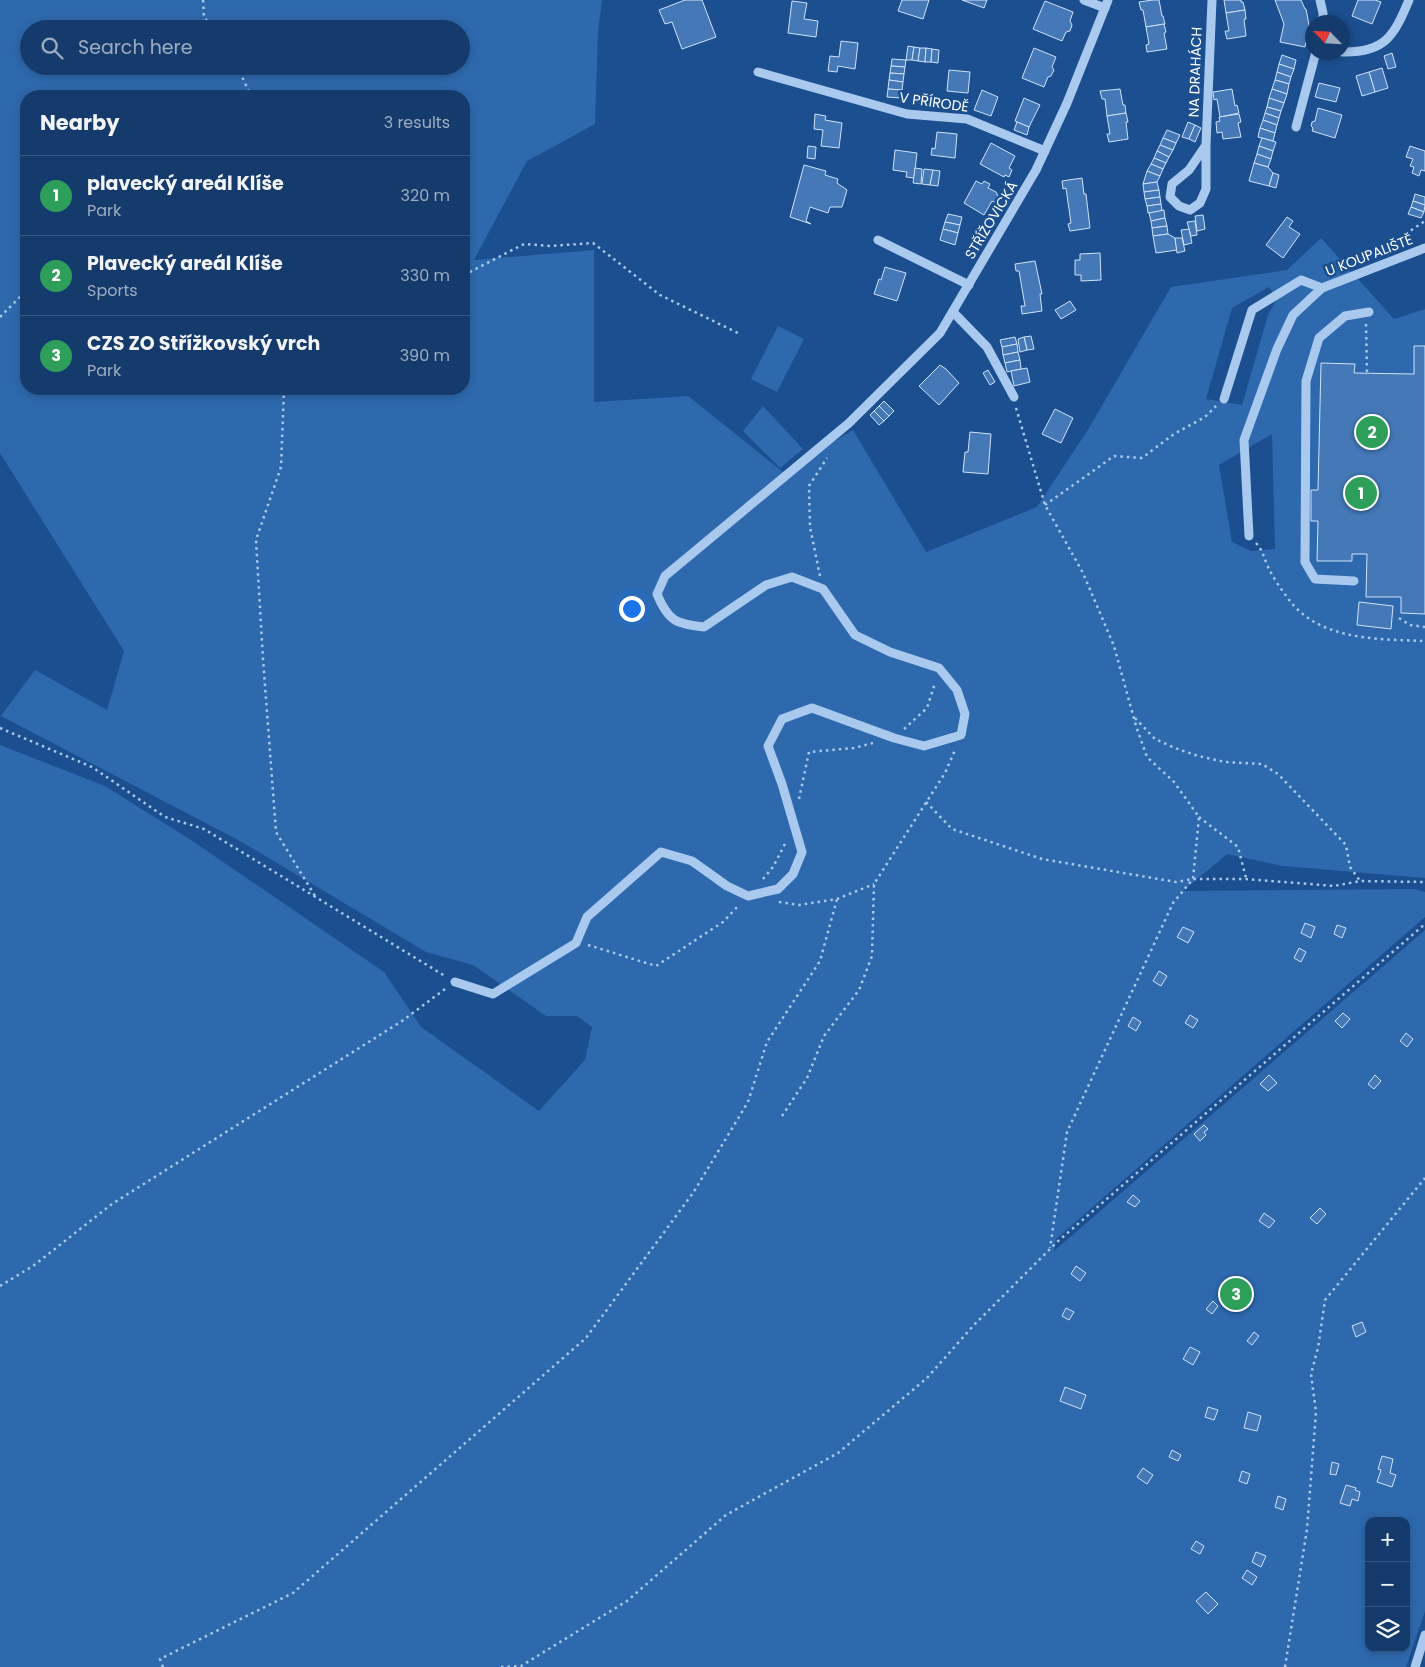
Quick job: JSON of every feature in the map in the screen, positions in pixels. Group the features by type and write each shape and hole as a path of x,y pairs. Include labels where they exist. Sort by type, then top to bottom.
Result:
{"street":[{"path":"1084,0 1107,4"},
{"name":"NA DRAHÁCH","path":"1206,144 1189,170 1172,184 1170,197 1179,206 1190,210 1200,203 1206,189 1212,0"},
{"path":"1320,0 1323,15"},
{"path":"1350,52 1367,51 1383,42 1398,27 1409,0"},
{"name":"STŘÍŽOVICKÁ","path":"823,589 792,577 766,585 704,627 682,625 664,612 657,594 665,576 848,422 940,332 1036,170 1068,103 1107,4"},
{"path":"1296,127 1314,60"},
{"name":"V PŘÍRODĚ","path":"758,72 907,114 967,119 1045,151"},
{"path":"878,240 968,285"},
{"name":"U KOUPALIŠTĚ","path":"1322,288 1425,248"},
{"path":"1224,399 1252,310 1301,280 1322,288 1293,315 1277,349 1244,440 1249,536"},
{"path":"952,312 987,348 1014,397"},
{"path":"1354,581 1315,579 1305,562 1306,381 1319,338 1345,316 1367,312"},
{"path":"455,982 493,994 576,943 588,917 662,852 692,861 727,886 748,896 778,889 793,874 802,852 768,746 782,720 812,708 894,738 924,746 961,734 966,714 957,690 939,668 890,652 855,634 823,589"},
{"path":"1415,1667 1425,1635"}],"path":[{"path":"203,0 204,17 206,20"},
{"path":"241,75 248,90"},
{"path":"1374,268 1382,252 1425,221"},
{"path":"470,272 524,244 550,246 593,243 660,295 740,334"},
{"path":"0,317 20,297"},
{"path":"1367,312 1367,373"},
{"path":"284,395 281,467 256,540 263,659 276,832 316,897"},
{"path":"1014,397 1022,431 1041,486 1045,505 1083,573 1114,646 1147,757 1174,782 1199,817 1238,847 1246,879"},
{"path":"1045,505 1114,456 1142,458 1174,434 1205,417 1224,399"},
{"path":"823,589 810,527 809,486 829,454"},
{"path":"1249,536 1262,550 1269,568 1287,598 1301,613 1320,626 1350,636 1425,641"},
{"path":"1399,618 1410,624 1425,627"},
{"path":"799,800 809,752 854,748 894,738 927,708 939,668"},
{"path":"1134,717 1155,739 1175,748 1198,756 1225,762 1262,764 1278,774 1346,845 1350,867 1360,881"},
{"path":"0,728 92,767 165,818 204,829 455,982 402,1021 112,1204 33,1266 0,1286"},
{"path":"782,1116 807,1078 824,1036 859,990 872,956 874,884 945,773 961,734"},
{"path":"926,802 952,829 1042,860 1176,882 1193,879 1246,879 1334,886 1360,881 1425,882"},
{"path":"1049,1250 1067,1132 1173,903 1193,879 1199,817"},
{"path":"576,943 593,946 656,966 723,922 773,868 794,825"},
{"path":"773,900 799,905 837,898 874,884"},
{"path":"163,1667 160,1659 293,1593 586,1338 693,1193 748,1102 767,1042 820,961 837,898"},
{"path":"501,1667 521,1666 627,1601 726,1515 838,1453 926,1378 973,1326 1049,1250 1425,924"},
{"path":"1285,1667 1307,1529 1316,1412 1311,1374 1318,1348 1325,1300 1425,1178"}],"shaded area":[{"path":"0,0 602,0 598,31 595,124 527,161 474,260 594,250 594,402 688,396 783,472 853,430 926,552 1037,507 1089,428 1171,287 1287,270 1321,238 1394,319 1425,309 1425,878 1283,866 1227,854 1183,891 1414,889 1425,892 1425,917 1056,1239 1054,1251 1425,930 1425,1611 1406,1667 0,1667 0,745 105,786 194,842 384,972 421,1027 539,1111 585,1060 592,1027 577,1016 546,1016 473,965 426,952 240,841 1,716 35,670 107,710 124,651 0,453","holes":["1269,287 1277,298 1268,315 1242,405 1206,399 1232,308","1272,434 1275,549 1251,551 1232,542 1219,465"]},
{"path":"778,326 804,339 777,392 751,379"},
{"path":"763,406 803,449 780,468 743,431"}],"building":[{"path":"685,0 702,0 716,37 682,49 672,22 665,24 659,10"},
{"path":"902,0 929,0 923,19 898,11"},
{"path":"962,0 987,0 984,8"},
{"path":"1159,0 1165,24 1146,27 1143,10 1141,10 1139,2"},
{"path":"1224,0 1241,0 1245,10 1226,13"},
{"path":"1275,0 1301,0 1307,15 1305,15 1305,47 1280,42 1284,24"},
{"path":"1358,0 1381,2 1372,24 1352,16"},
{"path":"792,1 807,3 804,19 818,21 816,37 788,33"},
{"path":"1045,1 1073,12 1070,21 1072,25 1070,31 1066,32 1062,41 1033,29"},
{"path":"1245,10 1246,36 1227,39 1225,31 1229,31 1226,13"},
{"path":"1164,24 1167,49 1147,52 1146,45 1149,44 1146,27"},
{"path":"841,41 858,43 855,69 838,66 837,72 828,71 830,56 839,57"},
{"path":"908,46 914,47 912,60 906,60"},
{"path":"914,47 920,48 918,61 912,60"},
{"path":"920,48 926,48 925,62 918,61"},
{"path":"926,48 932,49 931,62 925,62"},
{"path":"1034,48 1056,57 1052,67 1054,70 1051,76 1048,77 1044,87 1022,78"},
{"path":"932,49 939,50 938,63 931,62"},
{"path":"1392,53 1396,67 1388,69 1384,56"},
{"path":"1282,55 1296,60 1294,69 1279,64"},
{"path":"892,59 906,60 905,67 891,66"},
{"path":"1279,64 1294,69 1291,77 1277,72"},
{"path":"891,66 905,67 904,74 890,73"},
{"path":"1382,68 1388,88 1375,92 1369,72"},
{"path":"949,70 970,72 968,93 947,91"},
{"path":"1277,72 1291,77 1289,84 1275,80"},
{"path":"1369,72 1375,92 1362,96 1356,76"},
{"path":"890,73 904,74 903,82 889,80"},
{"path":"889,80 903,82 902,90 888,89"},
{"path":"1275,80 1289,84 1287,94 1272,89"},
{"path":"1319,83 1340,88 1336,102 1315,97"},
{"path":"888,89 902,90 901,98 887,97"},
{"path":"1120,89 1126,113 1107,116 1105,99 1102,99 1100,91"},
{"path":"1232,89 1235,106 1237,105 1239,113 1220,117 1217,99 1214,100 1213,92"},
{"path":"1272,89 1287,94 1284,103 1269,98"},
{"path":"982,90 998,97 991,116 974,110"},
{"path":"1024,98 1040,105 1029,127 1015,121"},
{"path":"1269,98 1284,103 1281,111 1267,107"},
{"path":"1267,107 1281,111 1279,118 1265,113"},
{"path":"1318,108 1342,115 1335,138 1312,131 1312,122 1315,121"},
{"path":"1126,113 1128,139 1109,142 1107,134 1110,134 1107,116"},
{"path":"1265,113 1279,118 1277,125 1263,120"},
{"path":"815,114 826,116 825,120 842,123 839,148 821,146 823,130 814,129"},
{"path":"1239,114 1241,122 1238,123 1241,137 1223,139 1222,132 1217,133 1216,122 1220,121 1219,117"},
{"path":"1263,120 1277,125 1275,133 1260,128"},
{"path":"1017,122 1029,127 1027,135 1014,130"},
{"path":"1188,122 1195,125 1189,139 1182,137"},
{"path":"1195,125 1201,128 1195,142 1189,139"},
{"path":"1260,128 1275,133 1273,141 1258,137"},
{"path":"1167,130 1180,135 1176,143 1163,138"},
{"path":"937,132 957,134 955,158 931,155 932,148 935,149"},
{"path":"1163,138 1176,143 1173,150 1160,145"},
{"path":"1262,138 1276,142 1273,151 1259,146"},
{"path":"991,143 1015,156 1009,168 1012,170 1009,177 1005,175 1004,177 980,164"},
{"path":"1160,145 1173,150 1169,157 1157,151"},
{"path":"808,146 816,147 815,159 807,158"},
{"path":"1259,146 1273,151 1271,159 1257,154"},
{"path":"1410,146 1425,151 1425,171 1421,170 1419,176 1412,173 1414,167 1410,166 1413,159 1406,157"},
{"path":"895,150 917,153 914,178 906,177 907,172 893,170"},
{"path":"1157,151 1169,157 1166,163 1154,158"},
{"path":"1257,154 1271,159 1268,167 1254,163"},
{"path":"1154,158 1166,163 1163,169 1151,164"},
{"path":"1254,163 1268,167 1273,173 1269,186 1249,181"},
{"path":"1151,164 1163,169 1160,176 1147,171"},
{"path":"804,165 826,171 825,175 838,179 837,183 847,190 842,207 830,207 828,213 810,207 806,221 811,224 790,217"},
{"path":"915,168 922,169 921,184 913,183"},
{"path":"924,169 933,170 930,185 922,184"},
{"path":"933,170 940,171 938,186 930,185"},
{"path":"1147,171 1160,176 1157,182 1143,184"},
{"path":"1273,173 1279,175 1276,188 1269,186"},
{"path":"1082,178 1090,228 1070,231 1068,224 1071,223 1066,188 1063,189 1062,181"},
{"path":"976,181 982,184 984,181 990,184 988,188 996,192 998,196 997,200 992,201 984,215 964,203"},
{"path":"1157,182 1159,190 1144,192 1143,184"},
{"path":"1159,190 1160,197 1145,199 1144,192"},
{"path":"1415,194 1425,197 1425,205 1413,201"},
{"path":"1160,197 1161,204 1147,206 1145,199"},
{"path":"1413,201 1425,205 1424,212 1411,207"},
{"path":"1161,204 1162,211 1148,213 1147,206"},
{"path":"1411,207 1424,212 1421,218 1408,214"},
{"path":"1164,210 1165,218 1151,221 1149,213"},
{"path":"948,214 962,217 960,225 945,222"},
{"path":"1203,215 1205,229 1197,231 1195,216"},
{"path":"1287,217 1293,221 1289,227 1300,234 1283,258 1266,245"},
{"path":"1165,218 1167,226 1152,228 1151,221"},
{"path":"1195,221 1197,235 1191,236 1187,222"},
{"path":"945,222 960,225 958,233 943,229"},
{"path":"1167,226 1168,234 1153,236 1152,228"},
{"path":"943,229 958,233 955,245 940,240"},
{"path":"1189,229 1192,243 1184,245 1181,230"},
{"path":"1168,234 1175,238 1177,250 1156,253 1153,236"},
{"path":"1175,238 1182,238 1185,251 1177,253"},
{"path":"1100,253 1101,280 1081,281 1081,275 1075,275 1075,260 1080,260 1080,254"},
{"path":"1035,261 1042,294 1040,294 1042,311 1022,314 1021,306 1025,306 1019,271 1016,271 1015,264"},
{"path":"885,267 906,273 897,301 874,294"},
{"path":"1070,301 1076,310 1061,319 1055,310"},
{"path":"1031,336 1034,349 1027,350 1024,337"},
{"path":"1015,337 1017,344 1002,347 1000,340"},
{"path":"1024,337 1027,350 1020,352 1018,339"},
{"path":"1017,344 1018,352 1003,355 1002,347"},
{"path":"1414,346 1425,346 1425,614 1401,613 1401,597 1366,597 1367,554 1352,554 1352,561 1317,561 1318,521 1311,521 1311,490 1318,490 1321,363 1355,364 1354,373 1414,374"},
{"path":"1018,352 1020,360 1005,363 1003,355"},
{"path":"1020,360 1021,369 1007,372 1005,363"},
{"path":"940,365 959,383 939,405 919,386"},
{"path":"1027,368 1030,382 1014,386 1011,371"},
{"path":"988,370 995,382 990,385 983,373"},
{"path":"884,401 894,411 889,416 879,406"},
{"path":"879,406 889,416 884,421 874,411"},
{"path":"1055,409 1073,418 1061,443 1042,434"},
{"path":"874,411 884,421 879,425 870,415"},
{"path":"970,432 991,434 988,474 963,472"},
{"path":"1359,602 1393,606 1391,629 1357,625"},
{"path":"1305,923 1315,927 1311,938 1301,933"},
{"path":"1337,925 1346,928 1342,938 1334,934"},
{"path":"1183,927 1194,932 1188,943 1177,937"},
{"path":"1299,948 1306,952 1301,962 1294,958"},
{"path":"1159,971 1167,976 1161,986 1153,981"},
{"path":"1343,1013 1350,1019 1342,1028 1335,1021"},
{"path":"1190,1015 1198,1020 1193,1028 1185,1023"},
{"path":"1133,1017 1141,1022 1136,1031 1128,1026"},
{"path":"1406,1033 1413,1039 1407,1047 1400,1041"},
{"path":"1269,1075 1277,1083 1268,1091 1260,1084"},
{"path":"1375,1075 1381,1081 1374,1089 1368,1084"},
{"path":"1204,1125 1208,1129 1204,1132 1206,1135 1200,1141 1194,1134"},
{"path":"1133,1195 1140,1201 1135,1207 1127,1202"},
{"path":"1320,1208 1326,1214 1317,1224 1310,1218"},
{"path":"1264,1213 1275,1221 1269,1228 1259,1221"},
{"path":"1076,1266 1086,1273 1080,1281 1071,1274"},
{"path":"1213,1301 1218,1306 1212,1314 1206,1309"},
{"path":"1066,1308 1074,1312 1069,1320 1062,1316"},
{"path":"1362,1322 1366,1332 1356,1337 1352,1326"},
{"path":"1254,1332 1259,1336 1252,1345 1247,1341"},
{"path":"1190,1347 1200,1352 1193,1365 1183,1359"},
{"path":"1065,1387 1086,1395 1081,1409 1060,1401"},
{"path":"1208,1407 1218,1410 1214,1420 1205,1417"},
{"path":"1248,1412 1261,1416 1257,1431 1244,1428"},
{"path":"1172,1450 1181,1455 1178,1461 1169,1457"},
{"path":"1382,1456 1393,1459 1390,1473 1396,1475 1392,1487 1377,1482 1381,1470 1378,1469"},
{"path":"1332,1462 1339,1464 1336,1475 1330,1474"},
{"path":"1143,1468 1153,1475 1147,1484 1137,1477"},
{"path":"1242,1471 1250,1474 1247,1484 1239,1481"},
{"path":"1346,1485 1356,1488 1355,1490 1360,1492 1358,1501 1352,1499 1350,1506 1340,1503"},
{"path":"1278,1496 1286,1499 1283,1510 1275,1507"},
{"path":"1196,1541 1204,1546 1200,1554 1191,1549"},
{"path":"1256,1552 1266,1556 1261,1567 1252,1562"},
{"path":"1247,1570 1257,1577 1252,1585 1242,1578"},
{"path":"1206,1592 1218,1604 1208,1614 1196,1601"}],"place":[{"name":"Plavecký areál Klíše","path":"1372,432"},
{"name":"plavecký areál Klíše","path":"1361,493"},
{"name":"CZS ZO Střížkovský vrch","path":"1236,1294"}]}
